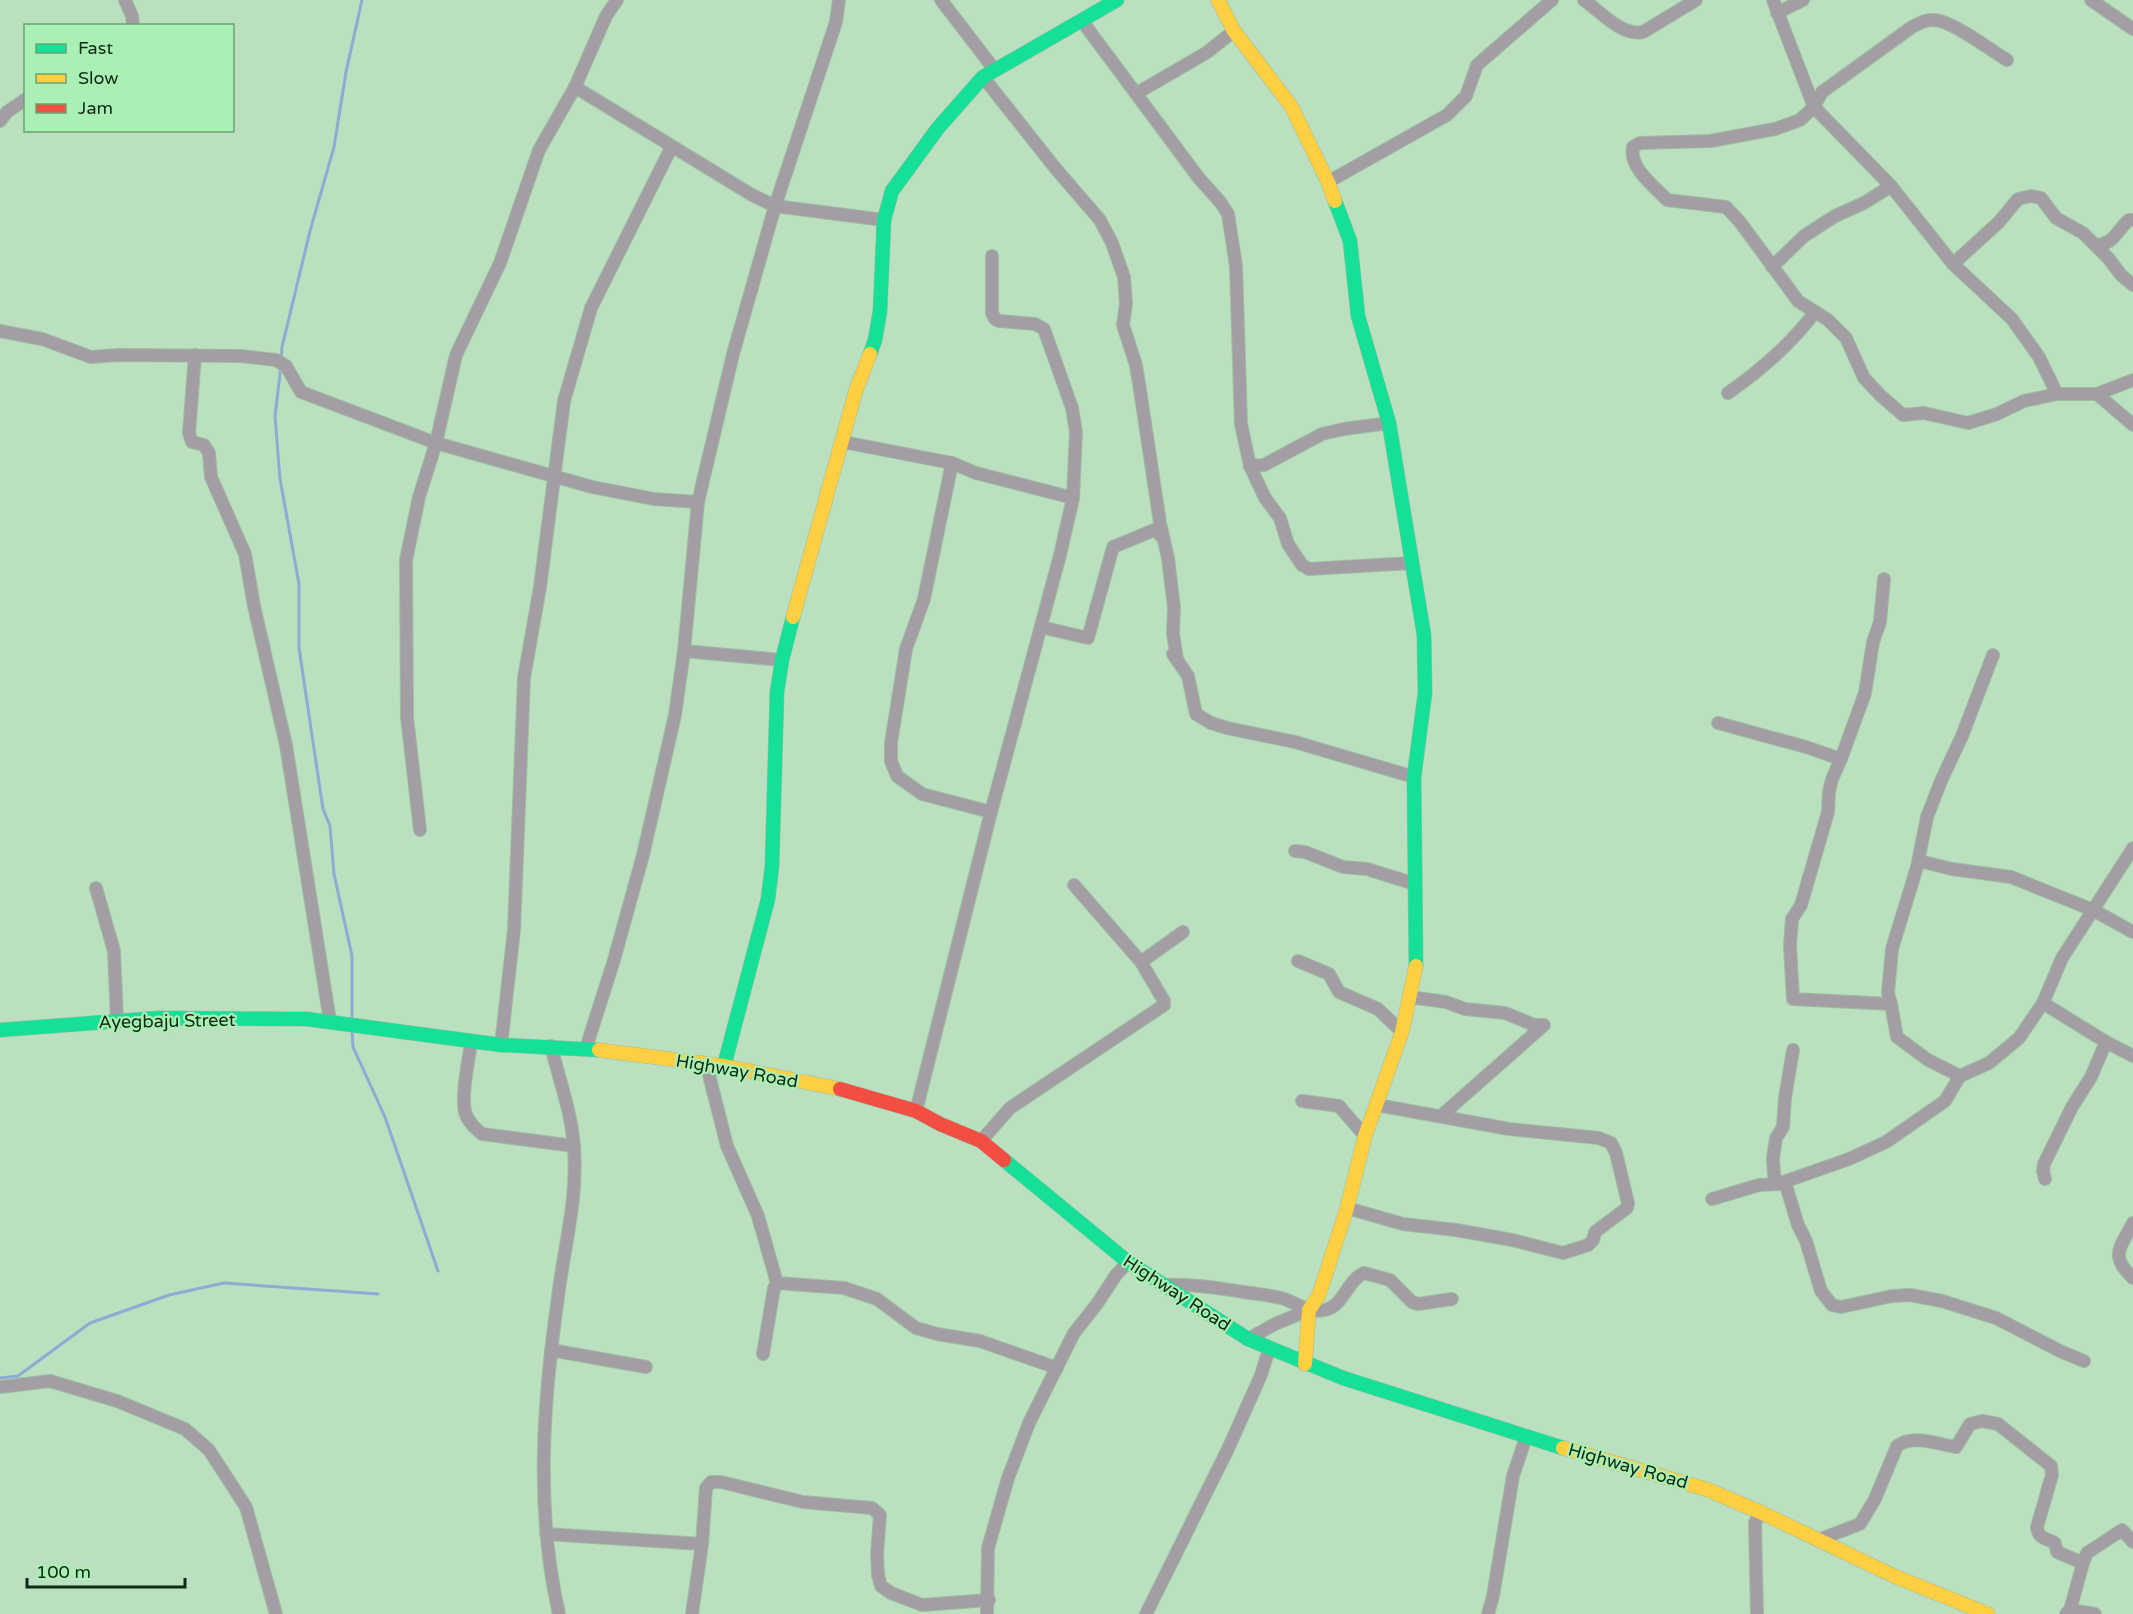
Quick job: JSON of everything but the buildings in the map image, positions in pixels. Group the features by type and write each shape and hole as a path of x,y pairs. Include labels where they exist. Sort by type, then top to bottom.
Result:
{"street":[{"path":"125,0 133,24"},
{"path":"420,830 407,717 406,561 419,497 436,443 456,355 500,263 539,150 574,87 606,16 617,0"},
{"path":"586,1048 643,855 675,715 684,651 698,502 733,354 775,206 836,22 839,0"},
{"path":"941,0 1056,169 1100,220 1112,243 1124,277 1126,304 1123,325 1136,365 1169,568 1177,660"},
{"path":"724,1066 768,899 772,866 777,692 782,660 856,390 875,340 880,311 884,220 892,191 938,128 989,73 1117,0"},
{"path":"1218,0 1234,31 1291,106 1328,182 1350,241 1358,316 1389,423 1424,635 1425,693 1414,777 1417,960 1402,1032 1365,1136 1347,1208 1319,1295 1309,1310 1305,1364"},
{"path":"1328,182 1447,115 1466,96 1477,65 1552,0"},
{"path":"1584,0 1625,31 1634,33 1643,32 1696,0"},
{"path":"1773,0 1814,106 1891,186 1953,264 2012,318 2039,357 2057,394"},
{"path":"1777,13 1803,0"},
{"path":"2099,2 2133,29"},
{"path":"2007,60 1939,20 1924,21 1912,27 1822,92 1814,106 1800,120 1775,129 1710,141 1647,142 1633,147 1631,155 1635,165 1667,200 1726,207 1740,222 1798,301 1828,320 1846,338 1864,378 1903,415 1924,413 1968,423 1997,414 2024,401 2057,394 2097,394 2133,380"},
{"path":"1082,21 1228,214 1236,273 1241,424 1250,466 1265,498 1280,518 1288,544 1302,565 1309,569 1412,563"},
{"path":"1137,93 1206,53 1234,31"},
{"path":"574,87 671,148 775,206 884,220"},
{"path":"0,121 7,112 24,100"},
{"path":"501,1045 514,930 524,678 540,587 564,401 591,308 671,148"},
{"path":"1772,267 1804,236 1835,216 1864,203 1891,186"},
{"path":"1953,264 1999,222 2018,199 2031,196 2041,198 2056,218 2083,233 2133,285"},
{"path":"2095,245 2103,245 2114,238 2123,224 2133,220"},
{"path":"916,1110 1073,498 1076,432 1072,408 1063,379 1044,329 1035,324 999,321 994,318 992,313 992,256"},
{"path":"1728,393 1762,369 1803,329 1815,312"},
{"path":"0,330 42,339 91,357 241,356 281,363 301,392 436,443 592,487 654,499 698,502"},
{"path":"195,356 189,433 192,442 204,446 209,453 211,477 245,554 254,606 286,745 332,1021"},
{"path":"2097,394 2133,425"},
{"path":"1250,466 1264,465 1322,434 1389,423"},
{"path":"843,442 952,462 976,473 1073,498"},
{"path":"952,462 924,599 906,649 891,743 891,762 897,776 922,794 991,812"},
{"path":"1041,627 1088,638 1113,547 1159,528 1172,652 1188,676 1196,714 1211,723 1295,742 1414,777"},
{"path":"1884,579 1880,622 1873,642 1864,693 1832,779 1828,812 1801,905 1792,919 1790,964 1793,999 1891,1004"},
{"path":"684,651 782,660"},
{"path":"1960,1076 1928,1060 1897,1037 1888,993 1892,949 1919,861 1927,817 1962,736 1993,655"},
{"path":"1718,723 1841,759"},
{"path":"1712,1199 1759,1185 1782,1183 1849,1159 1886,1142 1946,1101 1960,1076 1989,1063 2019,1038 2043,1004 2062,958 2133,848"},
{"path":"1295,851 1305,852 1343,867 1366,869 1415,884"},
{"path":"1919,861 1952,869 2011,878 2093,909 2133,932"},
{"path":"981,1141 1010,1108 1087,1055 1162,1008 1164,1001 1141,962 1074,885"},
{"path":"96,888 114,951 117,1020"},
{"path":"1141,962 1183,932"},
{"path":"1298,961 1329,974 1339,992 1378,1009 1402,1032"},
{"path":"1410,997 1446,1002 1465,1009 1505,1013 1534,1024 1544,1025 1441,1116"},
{"path":"2043,1004 2133,1056"},
{"name":"Ayegbaju Street","path":"0,1030 170,1018 307,1019 369,1028"},
{"name":"Highway Road","path":"369,1028 501,1045 586,1048 724,1066 849,1091 916,1110 940,1124 981,1141 1128,1262 1248,1339 1269,1349 1343,1378 1526,1437 1706,1489 1761,1512 1894,1576 1988,1614"},
{"path":"471,1041 465,1112 472,1125 482,1134 574,1146"},
{"path":"2045,1179 2044,1164 2072,1107 2091,1077 2106,1042"},
{"path":"551,1046 574,1146 575,1193 561,1269 550,1350 543,1444 546,1534 558,1614"},
{"path":"1793,1050 1783,1127 1776,1138 1773,1158 1774,1175 1782,1183 1806,1241 1821,1291 1832,1305 1841,1307 1892,1296 1910,1295 1942,1301 1996,1318 2062,1352 2084,1360"},
{"path":"706,1064 727,1146 758,1216 777,1283 772,1298 763,1354"},
{"path":"1302,1101 1339,1106 1365,1136"},
{"path":"1347,1208 1403,1224 1512,1240 1563,1253 1588,1245 1593,1240 1595,1232 1627,1208 1628,1198 1616,1153 1611,1143 1599,1138 1509,1129 1377,1106"},
{"path":"2133,1223 2118,1258 2121,1268 2133,1278"},
{"path":"987,1614 988,1548 1008,1478 1029,1424 1074,1333 1128,1262"},
{"path":"1161,1285 1192,1284 1282,1298 1309,1310 1322,1311 1339,1301 1355,1279 1364,1273 1390,1280 1412,1302 1418,1304 1452,1299"},
{"path":"777,1283 844,1288 877,1299 916,1328 980,1341 1057,1368"},
{"path":"1248,1339 1275,1324 1309,1310"},
{"path":"1146,1614 1228,1449 1262,1375 1269,1349"},
{"path":"550,1350 646,1368"},
{"path":"0,1387 50,1381 117,1401 185,1429 210,1450 246,1507 276,1614"},
{"path":"1818,1540 1860,1524 1875,1499 1897,1446 1912,1439 1956,1447 1970,1424 1982,1421 1998,1424 2051,1466 2052,1474 2037,1532 2040,1537 2055,1542 2057,1552 2083,1563"},
{"path":"1488,1614 1513,1476 1526,1437"},
{"path":"692,1614 702,1544 706,1488 711,1482 721,1482 803,1502 872,1508 880,1515 877,1554 881,1586 922,1609 989,1600"},
{"path":"1757,1614 1755,1523 1761,1512"},
{"path":"2095,1614 2068,1612 2087,1553 2122,1530 2133,1542"},
{"path":"546,1534 702,1544"}],"waterway":[{"path":"281,360 282,347 310,231 334,147 346,72 362,0"},
{"path":"281,366 275,416 280,479 299,584 299,648 323,809 330,826 334,874 352,956 352,1018"},
{"path":"352,1031 353,1047 385,1117 438,1271"},
{"path":"0,1378 18,1376 90,1323 169,1295 224,1283 378,1294"}],"traffic: fast":[{"path":"870,354 880,311 884,220 892,191 938,128 983,77 1117,0"},
{"path":"1335,201 1350,241 1358,316 1389,423 1424,635 1425,693 1414,777 1416,966"},
{"path":"724,1066 768,899 772,866 777,692 793,617"},
{"path":"0,1030 159,1018 307,1019 501,1045 599,1050"},
{"path":"1004,1160 1128,1262 1248,1339 1343,1378 1563,1448"}],"traffic: slow":[{"path":"1218,0 1234,31 1291,106 1335,201"},
{"path":"793,617 856,390 870,354"},
{"path":"1305,1364 1309,1310 1319,1295 1347,1208 1365,1136 1402,1032 1416,966"},
{"path":"599,1050 724,1066 840,1089"},
{"path":"1563,1448 1706,1489 1760,1512 1894,1576 1988,1614"}],"traffic: jam":[{"path":"840,1089 916,1111 981,1141 1004,1160"}]}
